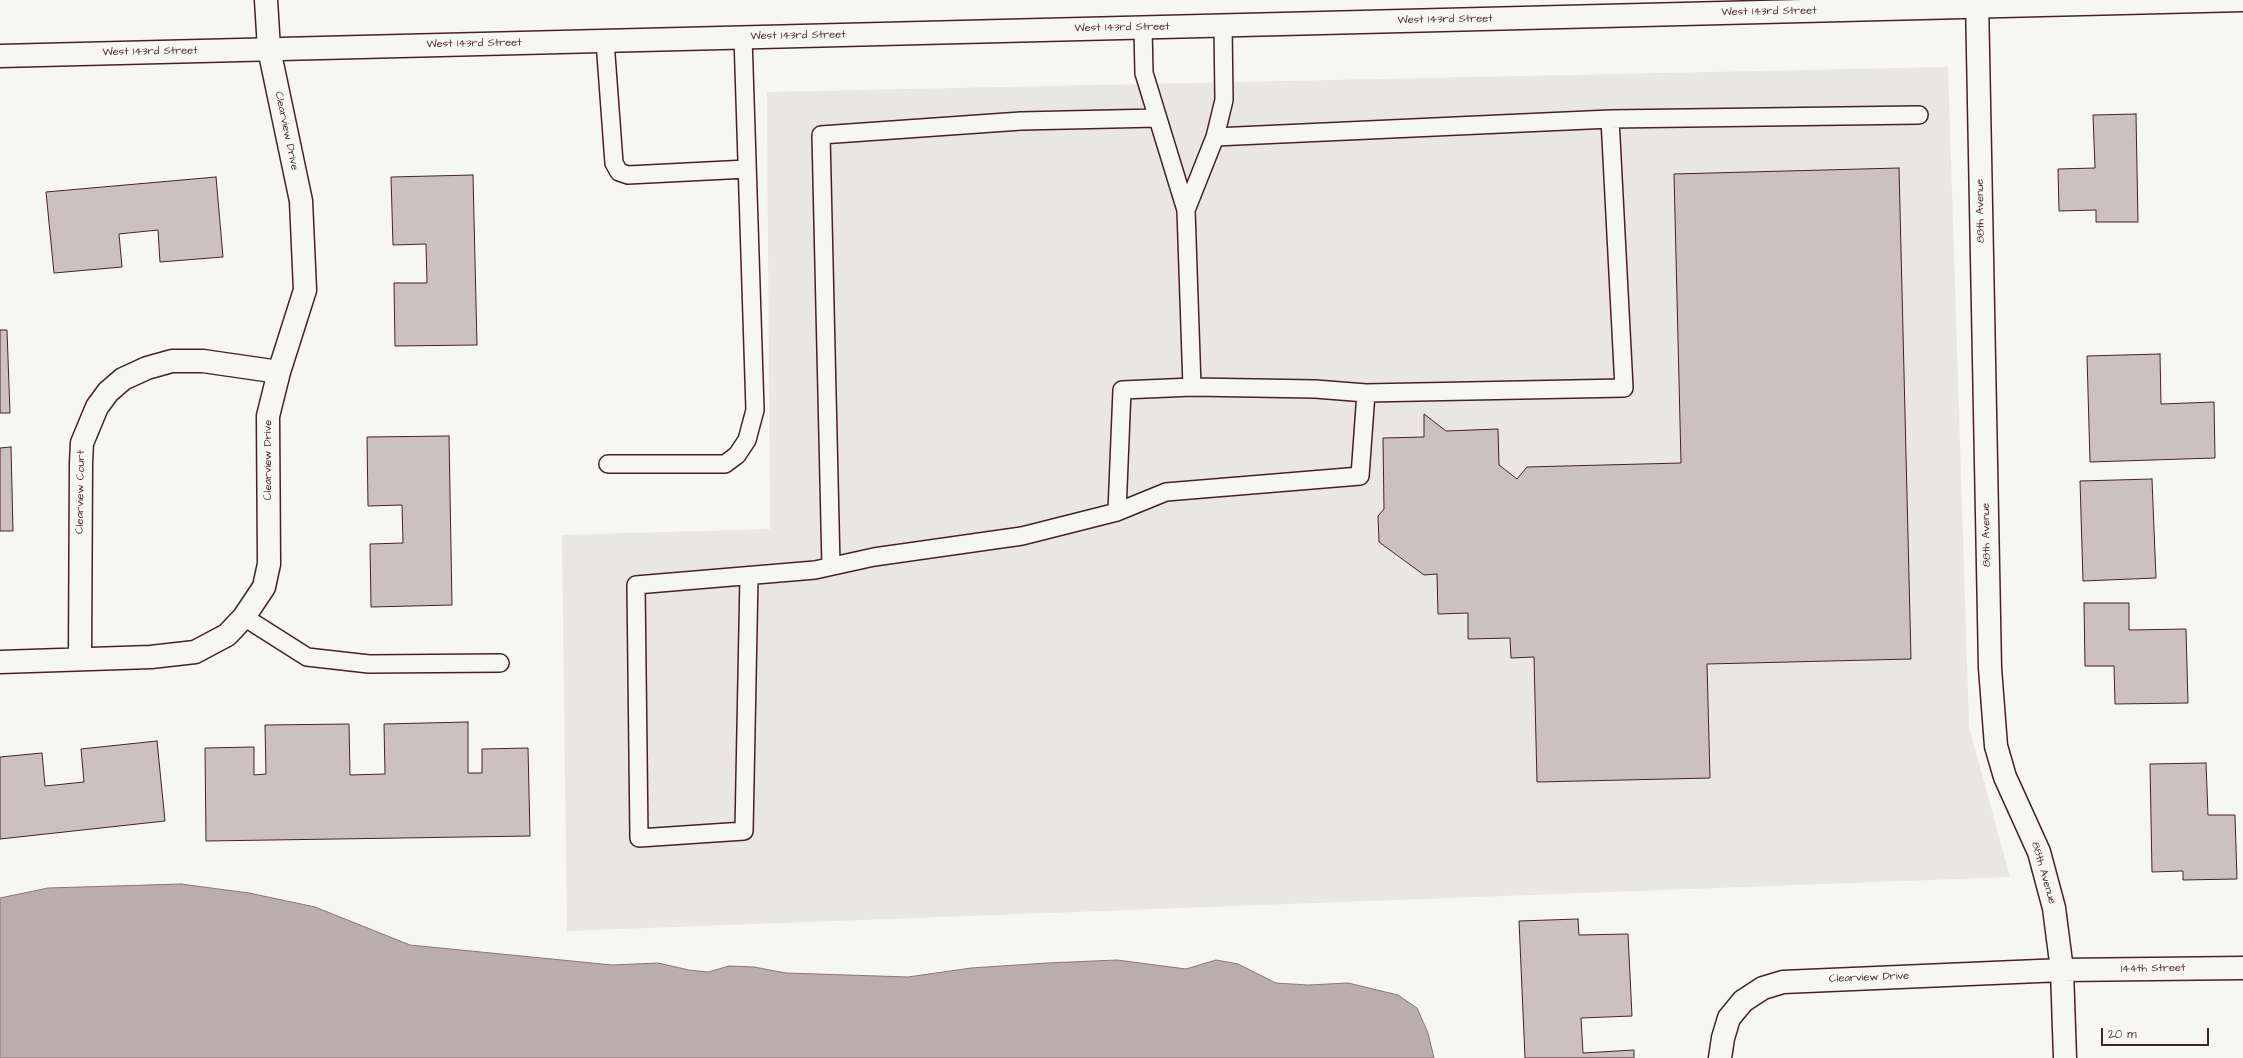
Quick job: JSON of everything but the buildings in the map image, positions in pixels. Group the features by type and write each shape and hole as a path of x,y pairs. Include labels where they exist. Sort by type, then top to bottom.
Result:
{"street":[{"name":"Clearview Drive","path":"0,662 80,658 151,657 195,652 227,635 244,617 264,587 269,564 268,416 279,372 305,290 301,201 269,49 266,0"},
{"name":"West 143rd Street","path":"0,56 1143,28 1977,3 2243,0"},
{"name":"88th Avenue","path":"1977,3 1990,668 1996,746 2005,777 2039,852 2054,908 2062,970 2065,1058"},
{"name":"Clearview Court","path":"80,658 82,443 97,406 108,392 123,380 147,368 172,362 203,361 279,372"},
{"name":"144th Street","path":"2062,970 2243,968"},
{"name":"Clearview Drive","path":"1720,1058 1723,1038 1729,1018 1738,1006 1763,988 1783,982 2062,970"}],"lane":[{"path":"1186,210 1215,137 1224,100 1223,25"},
{"path":"1143,28 1144,73 1186,210 1192,387"},
{"path":"608,464 725,464 737,454 747,440 754,410 743,37"},
{"path":"605,41 614,163 619,172 628,175 747,169"},
{"path":"1215,137 1610,120 1919,115"},
{"path":"831,566 821,134 1021,121 1157,118"},
{"path":"1117,512 1122,390 1192,387 1315,389 1366,393 1624,388 1610,120"},
{"path":"749,576 744,831 639,838 636,585 815,570 874,557 1022,536 1117,512 1166,492 1360,476 1366,393"},
{"path":"244,617 307,657 369,664 500,664"}],"shaded area":[{"path":"1948,67 1969,727 2010,877 567,931 562,535 770,529 767,92"},
{"path":"181,884 249,893 315,907 410,945 612,965 658,963 689,970 708,972 729,966 754,967 786,973 908,977 971,968 1117,960 1186,969 1216,960 1238,964 1276,983 1308,985 1348,983 1398,995 1417,1008 1428,1033 1434,1058 0,1058 0,898 48,888"}]}
